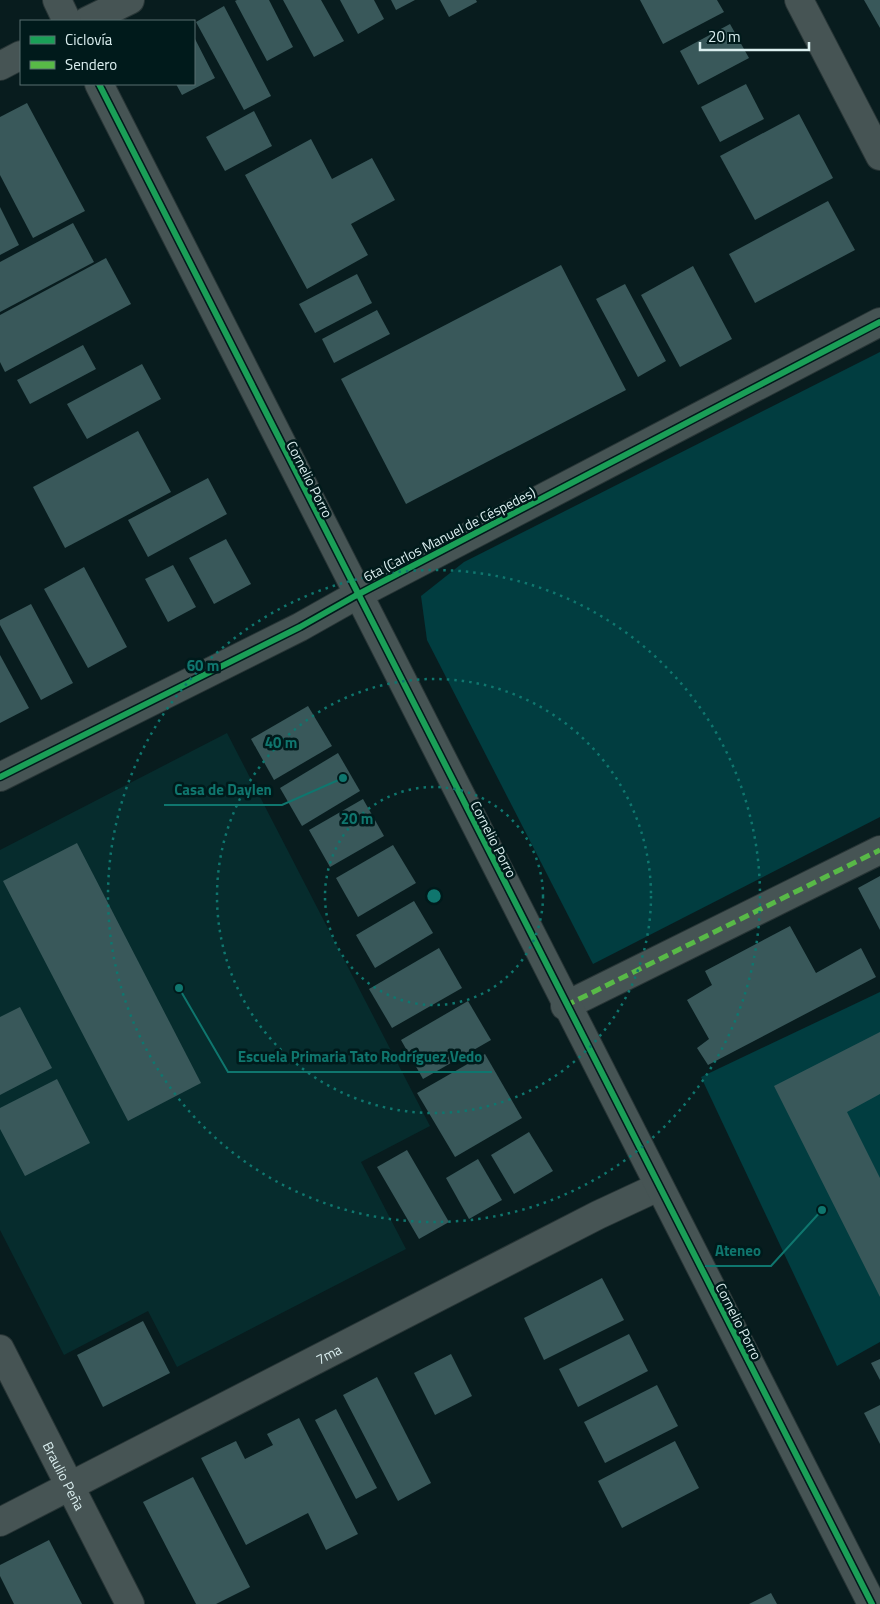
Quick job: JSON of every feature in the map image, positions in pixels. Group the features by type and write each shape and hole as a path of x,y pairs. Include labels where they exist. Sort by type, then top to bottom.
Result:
{"street":[{"path":"57,0 67,20"},
{"path":"89,20 130,0"},
{"path":"798,0 880,156"},
{"path":"0,66 20,56"},
{"name":"Cornelio Porro","path":"100,85 355,596 566,1006 656,1188 872,1604"},
{"name":"6ta (Carlos Manuel de Céspedes)","path":"0,777 300,627 355,596 880,322"},
{"path":"566,1006 880,850"},
{"name":"7ma","path":"0,1522 589,1220 656,1188"},
{"name":"Braulio Peña","path":"0,1349 130,1604"}],"shaded area":[{"path":"880,352 880,817 593,964 427,640 421,596 464,562"},
{"path":"227,733 430,1126 361,1162 406,1249 177,1367 148,1311 64,1355 0,1230 0,850"},
{"path":"880,992 880,1342 837,1366 701,1077"}],"building":[{"path":"269,0 293,47 267,61 235,1"},
{"path":"283,0 321,0 344,41 314,57"},
{"path":"340,0 374,0 384,19 358,34"},
{"path":"391,0 415,0 396,10"},
{"path":"440,0 476,0 477,2 449,17"},
{"path":"640,0 717,0 724,12 663,44"},
{"path":"864,0 880,0 880,28"},
{"path":"224,6 271,96 244,110 196,22"},
{"path":"730,24 749,58 698,85 680,51"},
{"path":"195,39 215,78 182,95 177,85 195,85"},
{"path":"746,84 764,119 720,142 701,107"},
{"path":"27,103 85,211 33,238 0,175 0,117"},
{"path":"254,111 272,146 225,171 206,137"},
{"path":"799,114 833,178 755,220 720,156"},
{"path":"311,139 332,179 372,158 395,200 351,224 368,255 307,289 245,175"},
{"path":"828,201 855,250 755,303 729,254"},
{"path":"0,207 19,245 0,255"},
{"path":"73,223 94,262 0,312 0,262"},
{"path":"106,258 131,304 5,372 0,362 0,315"},
{"path":"561,265 626,390 406,504 341,379"},
{"path":"693,266 732,339 680,367 641,295"},
{"path":"357,274 372,303 315,333 299,304"},
{"path":"625,284 666,361 638,377 596,299"},
{"path":"377,310 390,334 334,363 322,339"},
{"path":"83,345 96,369 30,404 17,380"},
{"path":"142,364 161,399 87,439 67,404"},
{"path":"138,431 171,492 65,548 33,487"},
{"path":"208,478 227,514 148,557 128,520"},
{"path":"226,539 251,584 214,604 189,558"},
{"path":"173,565 196,607 168,622 145,579"},
{"path":"84,567 127,647 88,668 44,589"},
{"path":"31,604 73,683 41,700 0,625 0,620"},
{"path":"0,655 29,708 0,723"},
{"path":"308,706 332,746 274,780 251,739"},
{"path":"338,753 360,791 302,826 280,788"},
{"path":"363,799 384,836 330,867 309,830"},
{"path":"77,843 201,1083 128,1121 3,881"},
{"path":"393,845 416,883 358,917 336,878"},
{"path":"880,876 880,930 858,888"},
{"path":"414,901 433,933 375,968 356,935"},
{"path":"790,926 816,973 861,948 876,977 708,1065 697,1048 709,1039 687,1000 712,985 705,971"},
{"path":"439,948 462,988 392,1028 369,989"},
{"path":"468,1001 491,1040 423,1079 401,1040"},
{"path":"20,1007 52,1068 0,1095 0,1017"},
{"path":"880,1032 880,1094 847,1112 880,1178 880,1297 774,1086"},
{"path":"485,1054 522,1118 455,1157 417,1093"},
{"path":"57,1079 90,1143 25,1176 0,1129 0,1108"},
{"path":"529,1132 553,1171 514,1194 491,1155"},
{"path":"407,1150 449,1222 419,1239 377,1167"},
{"path":"478,1159 502,1200 469,1219 446,1178"},
{"path":"602,1278 624,1320 544,1360 524,1318"},
{"path":"143,1321 170,1373 103,1407 77,1355"},
{"path":"629,1334 648,1371 578,1407 559,1369"},
{"path":"451,1354 472,1396 435,1415 414,1373"},
{"path":"880,1359 880,1380 871,1363"},
{"path":"377,1377 431,1483 398,1501 343,1395"},
{"path":"657,1385 678,1426 605,1463 584,1422"},
{"path":"880,1405 880,1444 864,1413"},
{"path":"336,1409 377,1488 356,1499 315,1420"},
{"path":"299,1418 358,1534 326,1550 308,1513 246,1545 201,1458 236,1441 245,1459 273,1445 267,1434"},
{"path":"675,1441 699,1488 622,1528 598,1481"},
{"path":"193,1477 250,1587 216,1604 196,1604 143,1502"},
{"path":"49,1540 82,1604 14,1604 0,1576 0,1565"},
{"path":"771,1593 777,1604 749,1604"}],"marked path":[{"path":"565,1006 880,850"}],"cycle path":[{"path":"100,85 482,845 872,1604"},
{"path":"0,777 300,627 355,596 880,322"}],"place":[{"name":"Casa de Daylen","path":"343,778"},
{"name":"Escuela Primaria Tato Rodríguez Vedo","path":"179,988"},
{"name":"Ateneo","path":"822,1210"}]}
